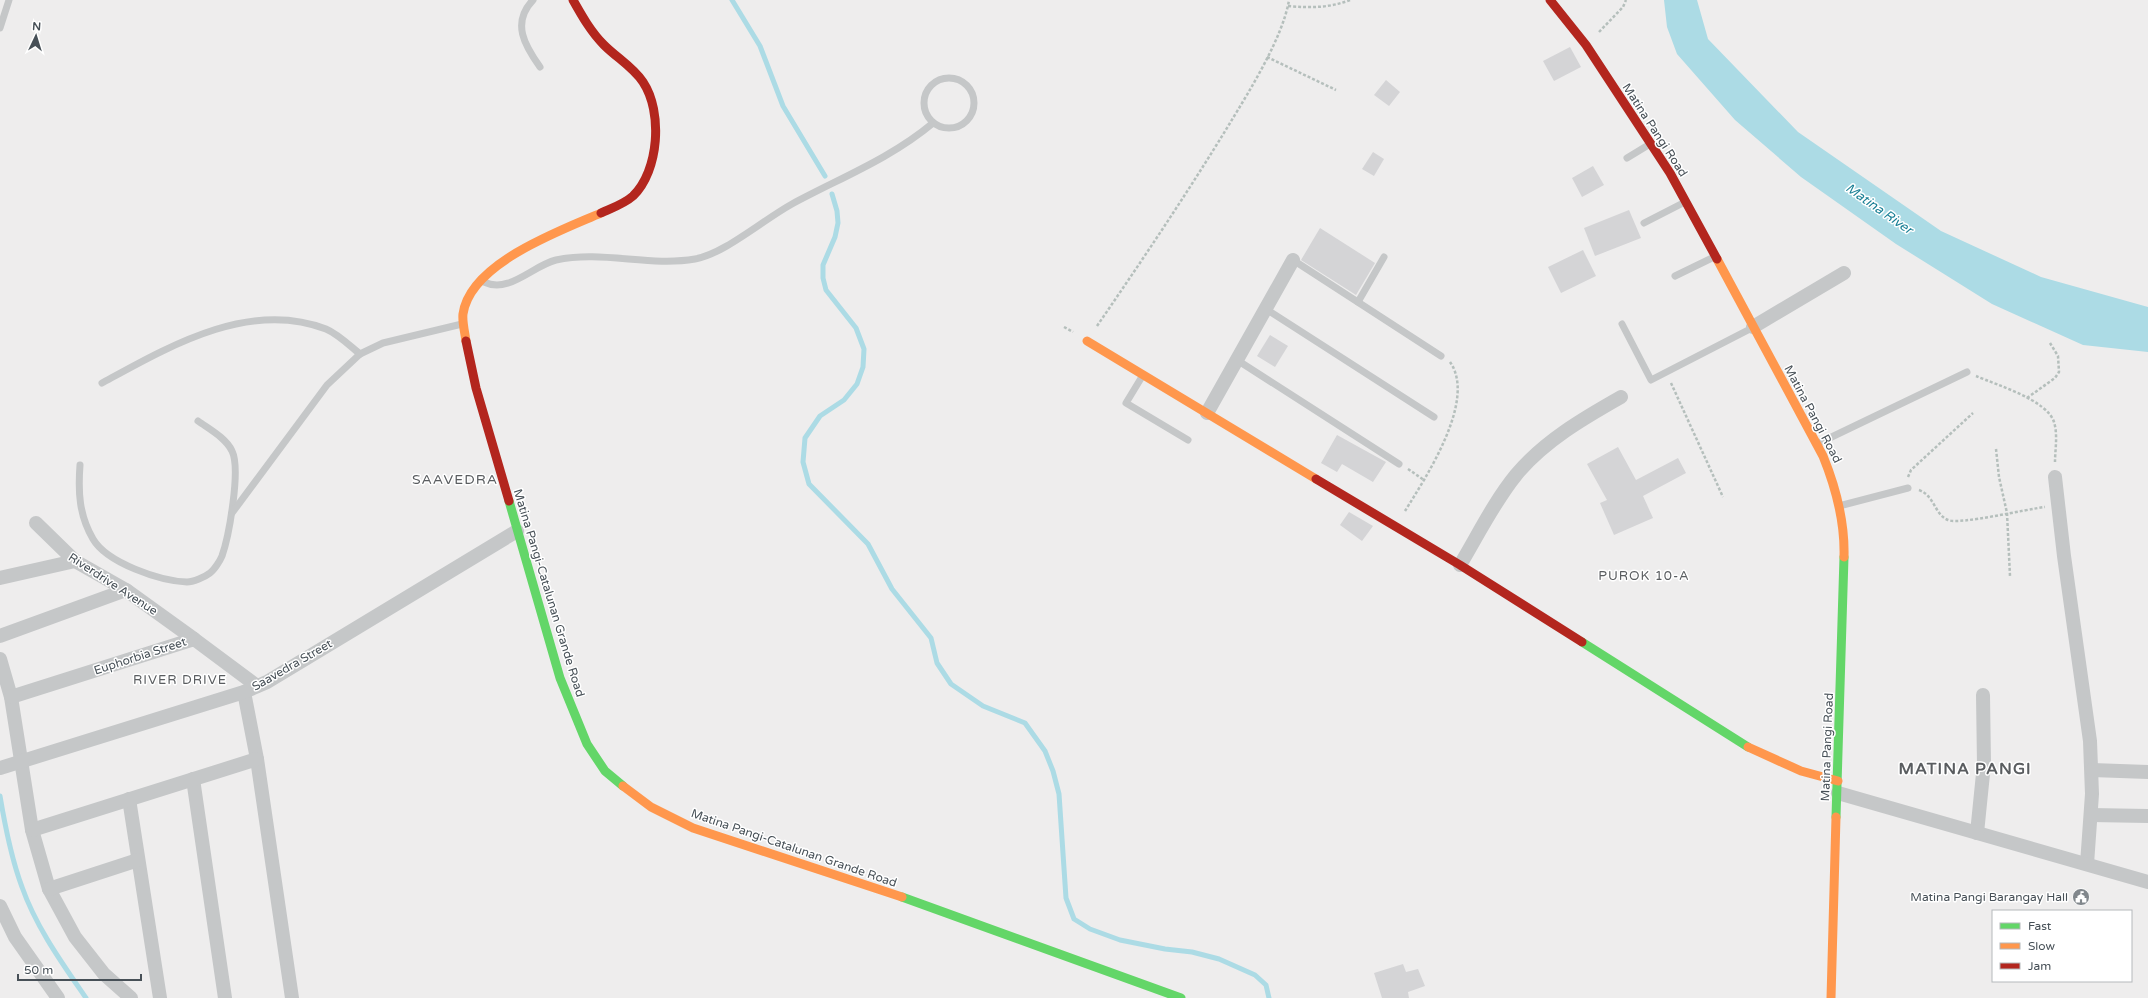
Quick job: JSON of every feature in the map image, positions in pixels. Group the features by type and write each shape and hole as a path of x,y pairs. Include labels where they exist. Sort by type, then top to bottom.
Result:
{"street":[{"name":"Matina Pangi-Catalunan Grande Road","path":"573,0 588,28 635,71 647,88 656,125 654,159 650,172 635,195 624,203 513,254 481,280 471,292 465,303 463,323 476,388 560,678 573,714 587,744 605,771 629,791 651,807 693,828 851,879 1159,995 1181,998"},
{"name":"Matina Pangi Road","path":"1550,0 1586,45 1670,173 1817,444 1826,462 1839,506 1844,549 1831,998"},
{"path":"1207,413 1293,260"},
{"path":"1753,327 1844,273"},
{"path":"1087,341 1460,565 1756,752 1838,787 1977,833 2148,882"},
{"path":"1460,565 1499,498 1517,474 1559,436 1621,397"},
{"path":"2055,477 2064,556 2085,702 2092,770 2091,814 2087,864"},
{"name":"Riverdrive Avenue","path":"36,523 75,561 126,590 194,638"},
{"name":"Saavedra Street","path":"11,765 268,682 517,531"},
{"path":"0,578 75,561"},
{"path":"0,636 126,590"},
{"name":"Euphorbia Street","path":"11,697 194,638 250,689"},
{"path":"0,659 11,697 11,765 49,889 75,937 104,974 131,998"},
{"path":"250,689 257,759 292,998"},
{"path":"1977,833 1984,764 1983,695"},
{"path":"32,830 257,759"},
{"path":"2092,770 2148,772"},
{"path":"192,779 225,998"},
{"path":"129,799 160,998"},
{"path":"2091,814 2148,816"},
{"path":"49,889 138,860"},
{"path":"0,908 16,937 58,998"}],"lane":[{"path":"0,28 9,0"},
{"path":"533,0 529,4 522,21 521,36 528,50 540,67"},
{"path":"945,78 955,78 964,82 971,90 974,100 974,110 969,119 962,125 952,129 942,128 933,123 926,116 923,107 924,97 928,87 936,81 945,78"},
{"path":"481,280 490,285 507,284 542,265 570,258 666,262 698,259 714,254 792,204 889,155 933,123"},
{"path":"1627,158 1651,144"},
{"path":"1644,223 1685,202"},
{"path":"1675,276 1715,256"},
{"path":"1358,302 1384,257"},
{"path":"1293,260 1441,356"},
{"path":"1266,309 1434,417"},
{"path":"102,383 161,350 203,333 252,322 279,320 308,323 328,330 360,354"},
{"path":"231,515 327,385 360,354 383,342 463,323"},
{"path":"1622,324 1651,380 1753,327"},
{"path":"1237,360 1399,464"},
{"path":"1817,444 1967,372"},
{"path":"1143,375 1126,403 1188,440"},
{"path":"80,465 78,494 83,518 94,540 115,559 158,578 189,582 210,573 222,557 231,515 236,466 232,450 218,435 198,421"},
{"path":"1839,506 1908,488"}],"path":[{"path":"1087,341 1188,192 1245,98 1267,57 1288,6 1289,0"},
{"path":"1288,6 1315,8 1333,6 1350,0"},
{"path":"1586,45 1611,21 1626,0"},
{"path":"1267,57 1336,90"},
{"path":"2027,398 2055,378 2059,372 2058,356 2050,343"},
{"path":"1396,527 1424,480 1449,426 1457,382 1455,370 1450,362 1441,356"},
{"path":"1667,372 1723,497"},
{"path":"1967,372 2027,398 2049,412 2054,423 2055,477"},
{"path":"1973,413 1911,470 1907,481 1908,488 1924,492 1930,497 1942,516 1956,522 2058,504"},
{"path":"1996,448 2007,513 2010,576"},
{"path":"1399,464 1424,480"}],"water":[{"name":"Matina River","path":"1664,0 1697,0 1708,39 1798,132 1941,231 2041,277 2148,307 2148,352 2083,345 1992,304 1896,244 1801,177 1735,120 1677,54 1667,27"}],"building":[{"path":"1570,47 1581,67 1554,81 1543,61"},
{"path":"1386,80 1400,92 1389,106 1374,95"},
{"path":"1373,152 1384,159 1374,176 1362,169"},
{"path":"1593,166 1604,185 1582,197 1572,178"},
{"path":"1629,210 1641,238 1595,256 1584,228"},
{"path":"1320,228 1375,263 1356,295 1301,260"},
{"path":"1583,250 1596,276 1561,293 1548,267"},
{"path":"1270,335 1288,346 1275,367 1257,356"},
{"path":"1337,435 1386,462 1373,482 1342,464 1337,472 1321,463"},
{"path":"1618,447 1636,480 1678,458 1686,473 1643,496 1653,518 1614,535 1600,503 1607,500 1587,464"},
{"path":"1349,512 1373,526 1362,541 1340,525"},
{"path":"1403,964 1406,972 1418,969 1425,986 1408,992 1409,998 1382,998 1374,973"}],"waterway":[{"path":"732,0 760,46 783,106 825,176"},
{"path":"832,194 837,211 838,223 835,237 823,265 823,278 826,290 856,328 864,349 863,367 857,384 844,400 820,416 805,438 803,462 809,484 868,544 892,589 931,638 937,663 951,684 983,706 1025,723 1045,751 1053,771 1059,794 1066,898 1074,919 1090,929 1120,940 1165,949 1192,952 1219,959 1255,975 1266,985 1269,998"},
{"path":"0,796 6,830 18,876 28,902 50,944 86,998"}],"traffic: fast":[{"path":"509,501 560,678 587,744 605,771 623,786"},
{"path":"1836,817 1844,557"},
{"path":"1582,642 1748,747"},
{"path":"902,897 1181,998"}],"traffic: slow":[{"path":"466,341 463,314 469,296 482,279 499,264 519,251 541,239 601,213"},
{"path":"1717,259 1823,456 1832,480 1839,506 1843,531 1844,557"},
{"path":"1087,341 1316,479"},
{"path":"1748,747 1801,771 1838,781"},
{"path":"623,786 651,807 693,828 902,897"},
{"path":"1831,998 1836,817"}],"traffic: jam":[{"path":"573,0 587,24 599,40 635,72 643,82 654,109 655,141 653,157 642,185 629,199 618,206 601,213"},
{"path":"1550,0 1586,45 1670,173 1717,259"},
{"path":"466,341 476,388 509,501"},
{"path":"1316,479 1460,565 1582,642"}],"place":[{"name":"Matina Pangi Barangay Hall","path":"2081,897"}],"district":[{"name":"SAAVEDRA","path":"455,479"},
{"name":"PUROK 10-A","path":"1644,576"},
{"name":"RIVER DRIVE","path":"180,680"},
{"name":"MATINA PANGI","path":"1965,769"}]}
